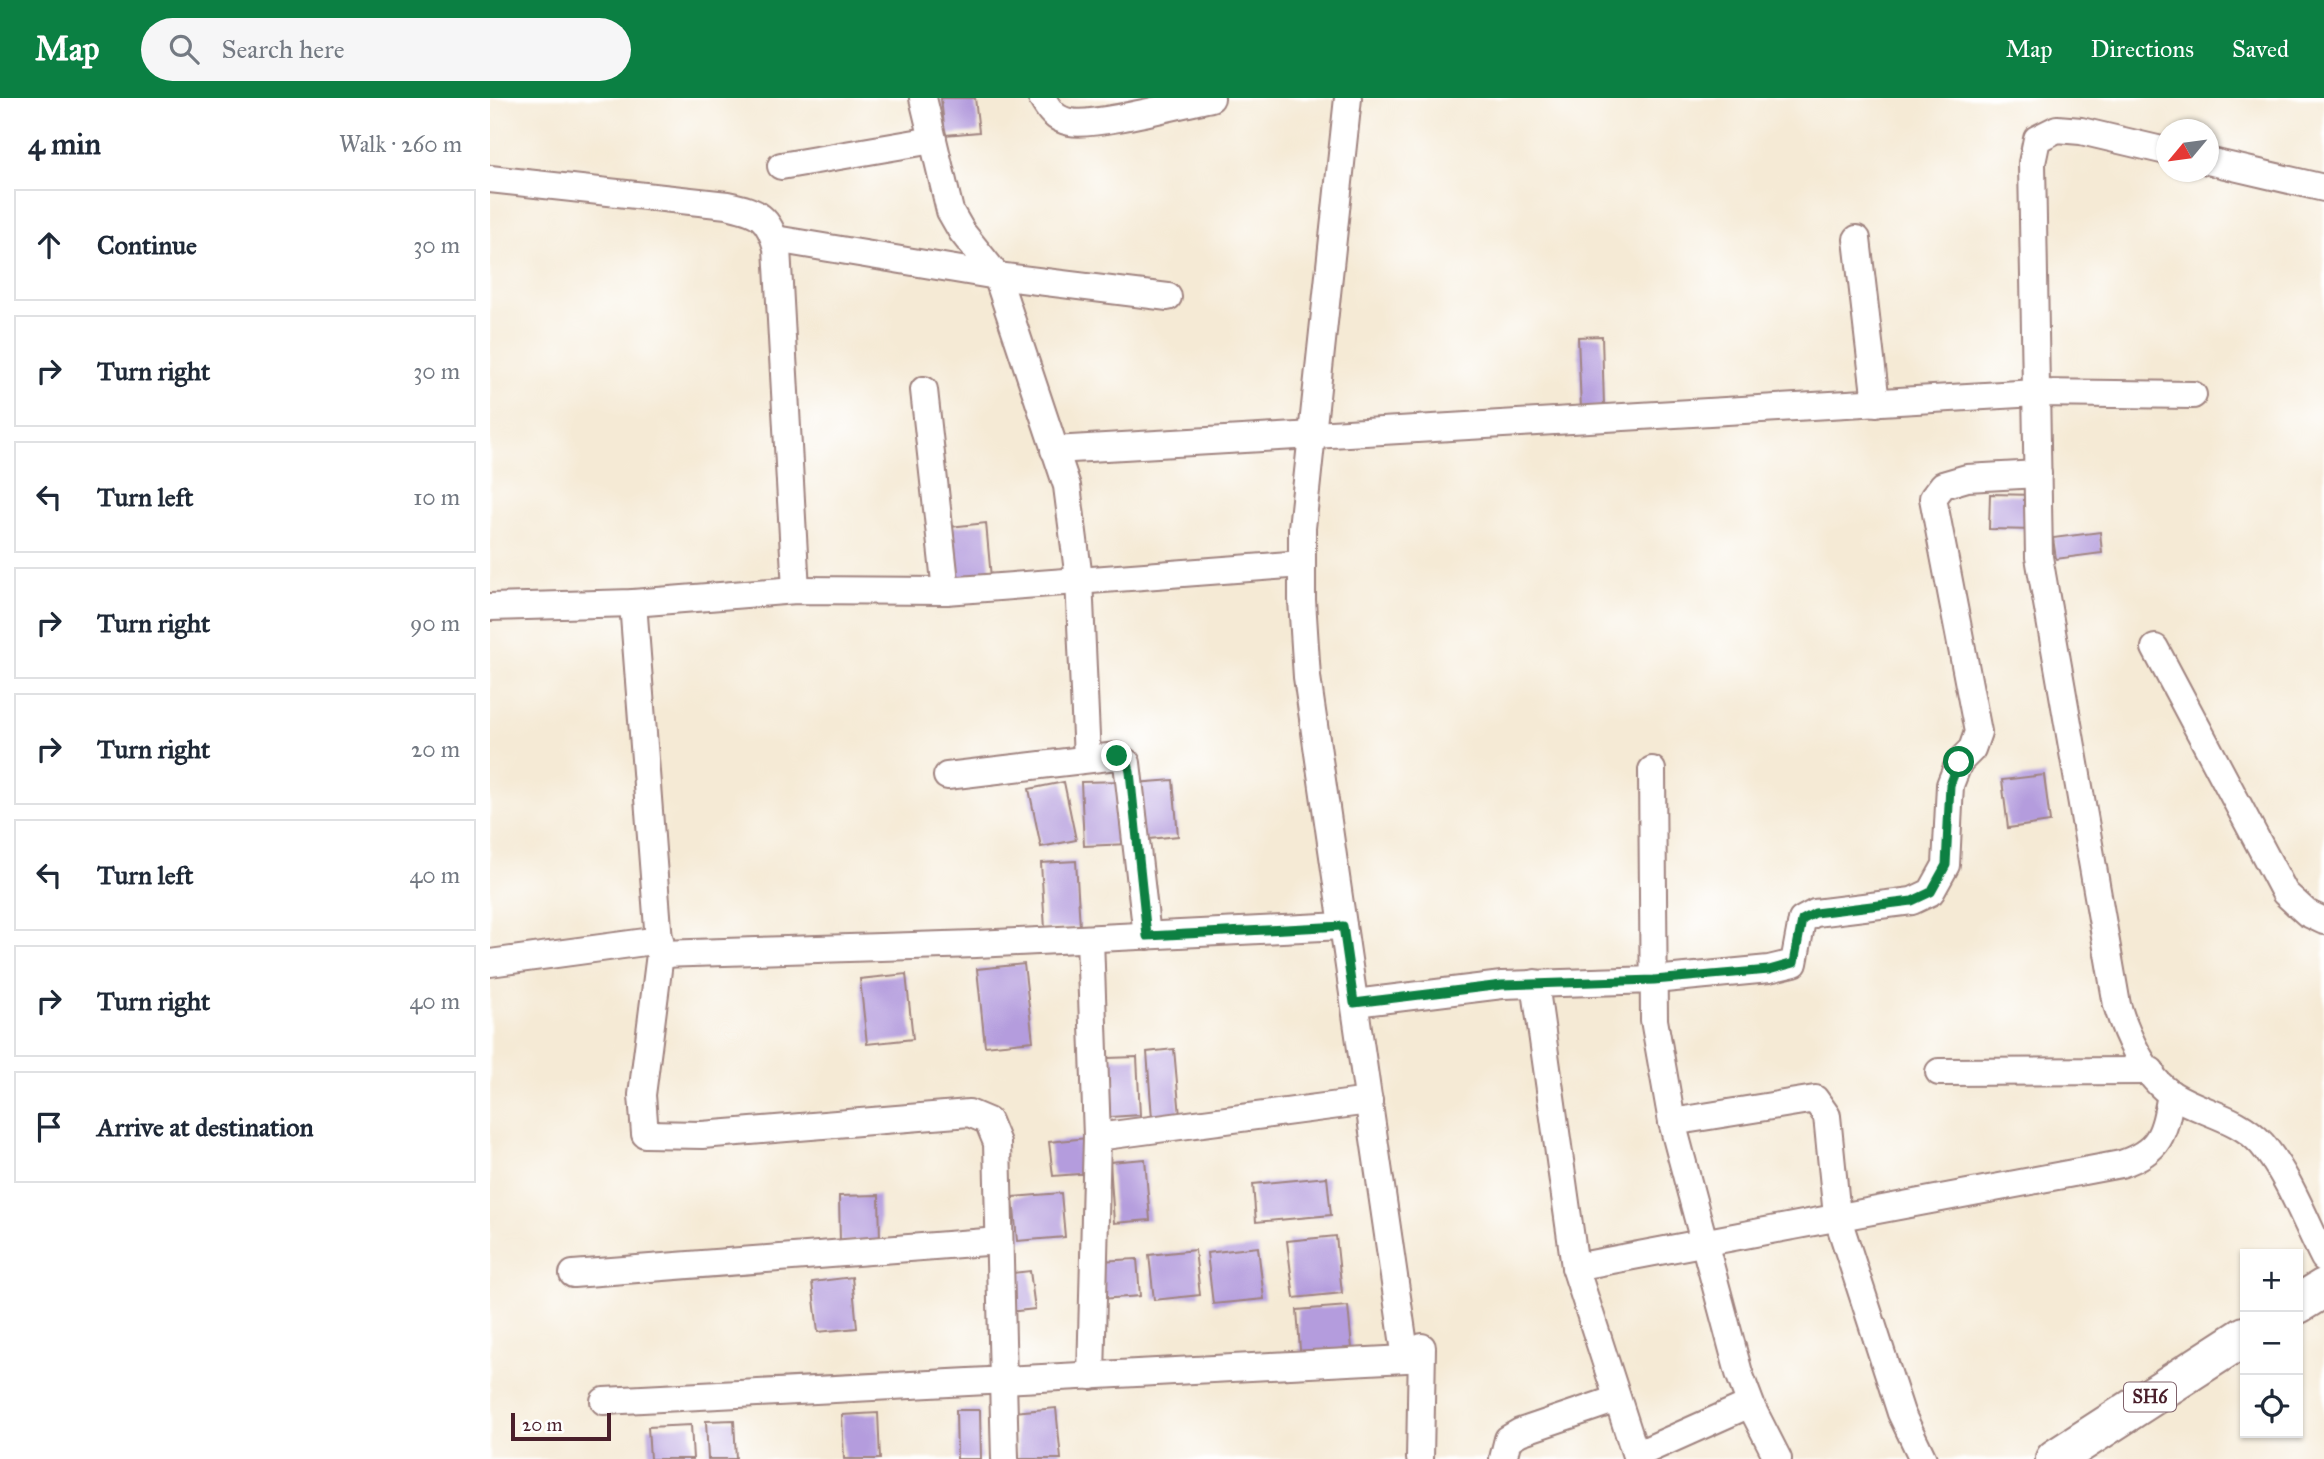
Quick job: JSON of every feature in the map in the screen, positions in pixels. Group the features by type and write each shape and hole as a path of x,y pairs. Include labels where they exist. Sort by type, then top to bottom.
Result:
{"main road":[{"path":"2303,1301 2324,1288"},
{"name":"SH6","path":"2055,1459 2240,1339"}],"street":[{"path":"923,98 950,211 962,232 997,276 1074,517 1087,759"},
{"path":"1042,98 1052,115 1070,122 1091,121 1211,98"},
{"path":"1348,98 1311,436 1302,564 1307,677 1406,1359"},
{"path":"2156,149 2081,131 2057,130 2037,139 2032,163 2039,557 2117,1005 2130,1045 2171,1094 2241,1126 2261,1143 2277,1167 2324,1258"},
{"path":"781,166 933,139"},
{"path":"2219,164 2324,188"},
{"path":"490,179 727,205 753,211 771,225 775,239 796,590"},
{"path":"775,239 997,276 1168,297"},
{"path":"1857,239 1876,403"},
{"path":"925,390 946,591"},
{"path":"1054,450 2036,393 2193,396"},
{"path":"1354,1003 1535,983 1654,980 1769,970 1794,963 1802,920 1815,913 1912,901 1931,892 1946,865 1950,785 1959,762 1972,749 1978,732 1933,498 1943,485 1967,478 2038,474"},
{"path":"490,607 633,603 796,590 946,591 1302,564"},
{"path":"633,603 660,947 642,1095 645,1134 702,1135 969,1112 988,1121 997,1143 1005,1459"},
{"path":"2155,648 2285,893 2307,914 2324,921"},
{"path":"947,776 1117,756 1128,763 1147,936"},
{"path":"1653,770 1654,1020 1672,1122 1750,1404 1778,1459"},
{"path":"490,963 660,947 1090,939 1343,926"},
{"path":"1090,939 1097,1137 1091,1376"},
{"path":"1535,983 1575,1267 1636,1457 1750,1404"},
{"path":"1939,1072 2151,1071"},
{"path":"1575,1267 2121,1164 2142,1157 2157,1144 2166,1124 2171,1094"},
{"path":"1672,1122 1815,1100 1828,1116 1837,1216 1901,1413 1923,1459"},
{"path":"1097,1137 1368,1101"},
{"path":"573,1274 999,1241"},
{"path":"604,1401 1406,1359 1422,1347 1420,1459"},
{"path":"1503,1459 1508,1439 1520,1432 1618,1399"}],"building":[{"path":"941,98 975,98 979,132 945,135"},
{"path":"1602,336 1604,407 1581,408 1578,337"},
{"path":"1990,494 2035,495 2035,530 1989,529"},
{"path":"986,523 991,578 956,582 950,527"},
{"path":"2100,532 2102,553 2056,559 2053,538"},
{"path":"2044,775 2050,822 2008,828 2002,780"},
{"path":"1173,780 1178,836 1140,840 1135,783"},
{"path":"1125,781 1129,844 1084,846 1081,782"},
{"path":"1064,782 1076,840 1041,847 1029,789"},
{"path":"1076,861 1080,927 1045,929 1041,863"},
{"path":"1024,964 1033,1041 985,1046 977,969"},
{"path":"906,974 913,1039 867,1044 860,979"},
{"path":"1174,1049 1180,1116 1152,1118 1147,1052"},
{"path":"1137,1057 1140,1115 1110,1117 1107,1058"},
{"path":"1087,1138 1091,1173 1053,1176 1049,1142"},
{"path":"1145,1159 1150,1220 1114,1223 1110,1162"},
{"path":"1327,1177 1331,1215 1256,1222 1253,1184"},
{"path":"1061,1193 1065,1237 1017,1241 1013,1197"},
{"path":"879,1195 880,1241 840,1242 839,1196"},
{"path":"1336,1236 1342,1293 1294,1298 1287,1241"},
{"path":"1258,1247 1264,1299 1213,1304 1207,1253"},
{"path":"1195,1250 1200,1295 1154,1300 1149,1255"},
{"path":"1137,1259 1140,1296 1101,1299 1098,1261"},
{"path":"1030,1271 1035,1309 1008,1312 1004,1274"},
{"path":"852,1277 857,1328 818,1332 812,1282"},
{"path":"1348,1306 1353,1359 1301,1363 1297,1310"},
{"path":"1056,1408 1061,1459 1019,1459 1014,1412"},
{"path":"956,1410 980,1410 981,1459 957,1459"},
{"path":"878,1413 880,1459 844,1459 842,1415"},
{"path":"734,1420 736,1459 708,1459 706,1421"},
{"path":"691,1425 693,1459 650,1459 648,1427"}],"route":[{"path":"1117,756 1128,763 1130,772 1147,936 1343,926 1354,1003 1502,985 1654,980 1769,970 1794,963 1802,920 1815,913 1912,901 1931,892 1946,865 1950,785 1959,762"}]}
